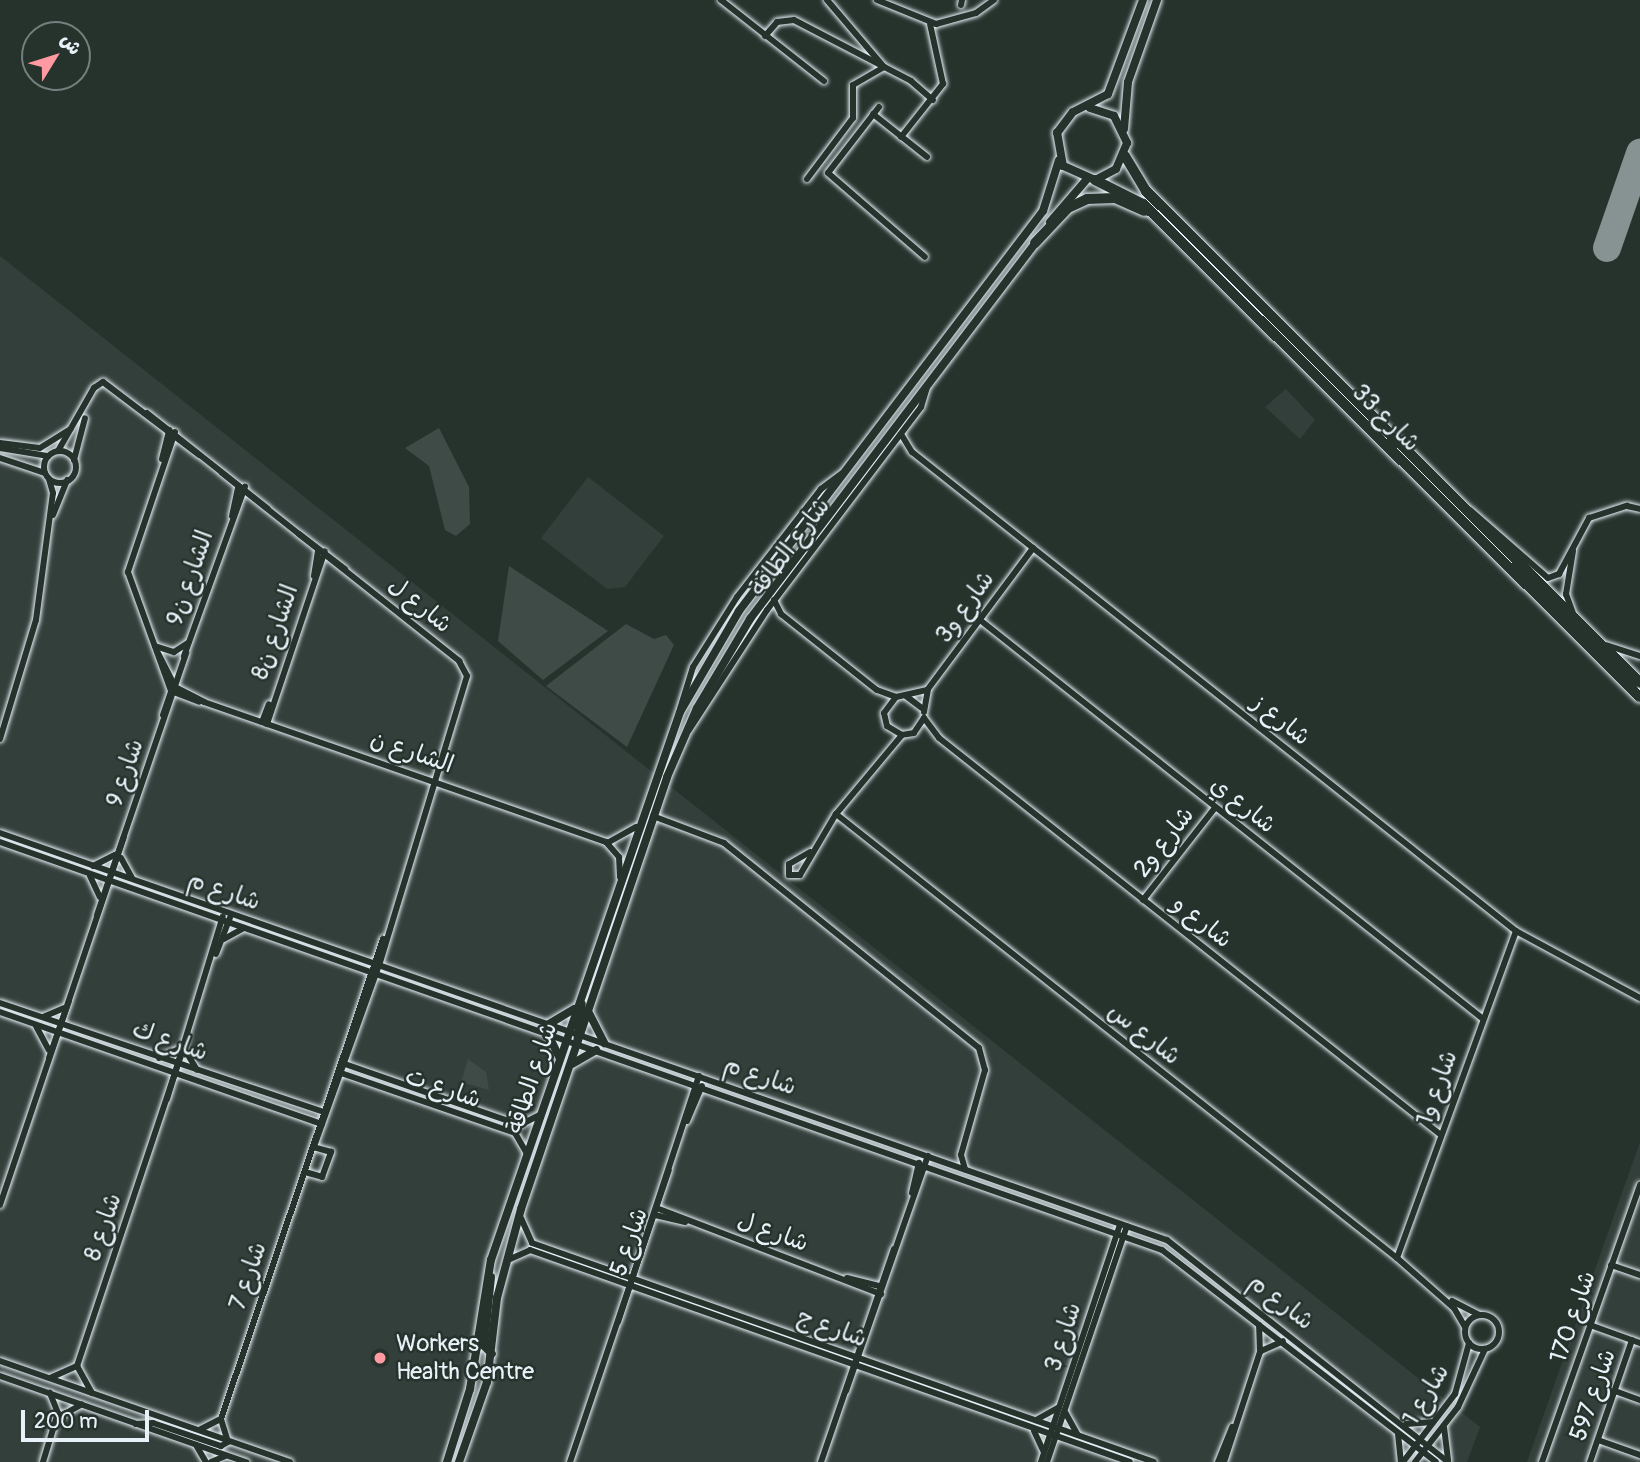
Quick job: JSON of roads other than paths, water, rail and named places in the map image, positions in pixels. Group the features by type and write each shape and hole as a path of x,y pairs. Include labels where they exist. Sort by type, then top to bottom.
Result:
{"highway":[{"name":"شارع 33","path":"1125,156 1146,191 1640,683"},
{"name":"شارع 33","path":"1091,179 1131,194 1640,697"},
{"path":"1035,243 1068,208 1094,198 1126,201 1165,228"}],"main road":[{"path":"1143,0 1113,87 1090,107 1060,125 1059,160 1091,179 1116,169 1125,156 1128,82 1157,0"},
{"path":"1090,107 1107,111 1124,130"},
{"name":"شارع الطاقة","path":"460,1462 492,1354 504,1264 570,1066 576,1006 636,827 680,712 739,611 1043,211 1059,160"},
{"name":"شارع الطاقة","path":"448,1462 470,1389 491,1260 559,1058 589,1007 653,816 685,734 750,619 1035,243 1091,179"},
{"path":"552,1115 601,933"},
{"path":"559,1058 548,1028 576,1006"},
{"path":"589,1007 590,1027 604,1044"},
{"path":"570,1066 596,1050"},
{"path":"491,1260 484,1346 492,1354"}],"street":[{"path":"721,0 824,81"},
{"path":"827,0 884,67"},
{"path":"877,0 930,23 976,13 994,0"},
{"path":"765,36 777,22 790,19 884,67 933,100"},
{"path":"901,137 933,100 945,71 930,23"},
{"path":"807,179 853,118 853,85 884,67"},
{"path":"879,107 828,173 925,257"},
{"path":"873,114 928,158"},
{"name":"شارع ل","path":"92,392 97,384 111,385 346,571 466,673"},
{"name":"شارع الطاقة","path":"685,734 766,610 901,434 927,385"},
{"path":"0,446 48,456 58,451 81,417 92,392"},
{"path":"49,527 74,460 92,392"},
{"path":"0,446 40,448 63,437 81,417"},
{"path":"171,433 128,572 174,690"},
{"name":"شارع ز","path":"901,434 912,452"},
{"name":"شارع ز","path":"892,445 912,452 1516,931 1640,998"},
{"path":"58,451 74,460"},
{"path":"0,739 33,637 49,527 48,456"},
{"path":"0,457 27,461 47,476 67,480"},
{"name":"الشارع ن9","path":"174,690 241,488"},
{"path":"1466,509 1545,577 1559,574 1589,518 1627,506 1640,509"},
{"name":"شارع و3","path":"924,715 928,689 1033,548"},
{"path":"1573,551 1566,594 1576,618"},
{"name":"الشارع ن8","path":"265,723 322,552"},
{"path":"774,600 781,614"},
{"path":"766,610 781,614 877,690 896,697 928,689"},
{"name":"شارع ي","path":"980,620 1483,1019"},
{"path":"1588,630 1617,651 1640,656"},
{"path":"157,650 174,652 189,641"},
{"name":"شارع 7","path":"221,1419 380,951 436,780 466,673"},
{"name":"الشارع ن","path":"174,690 606,842"},
{"name":"شارع 9","path":"0,1205 174,690"},
{"path":"877,690 886,707 884,750"},
{"path":"810,852 884,750 902,736 914,733 924,715 906,696"},
{"path":"886,707 896,697"},
{"name":"شارع و","path":"924,715 939,738 1441,1135"},
{"path":"887,726 902,736"},
{"name":"شارع و","path":"914,733 939,738"},
{"name":"شارع و2","path":"1143,900 1215,808"},
{"name":"شارع س","path":"836,814 1397,1258 1427,1284 1465,1326"},
{"path":"653,816 724,843 979,1048 985,1070 961,1155 965,1169"},
{"path":"606,842 621,841 636,827"},
{"name":"شارع م","path":"0,833 395,970 573,1037 604,1044 761,1097 1175,1244 1449,1462"},
{"name":"شارع م","path":"0,842 388,978 548,1028"},
{"path":"606,842 619,857 620,877"},
{"path":"93,866 118,854 136,881"},
{"path":"89,874 102,901 129,888"},
{"name":"شارع 8","path":"77,1366 228,913"},
{"path":"206,914 219,940 243,928"},
{"name":"شارع و1","path":"1397,1258 1516,931"},
{"path":"299,947 302,938"},
{"path":"355,956 380,951 395,970"},
{"path":"354,965 368,985 388,978"},
{"name":"شارع ك","path":"0,1003 325,1113"},
{"path":"41,1017 66,1010 80,1031"},
{"name":"شارع ك","path":"0,1012 322,1124"},
{"path":"35,1024 51,1052 75,1038"},
{"name":"شارع م","path":"573,1037 596,1050 698,1087 1170,1253 1436,1462"},
{"path":"159,1058 182,1050 198,1071"},
{"name":"شارع ت","path":"342,1063 520,1125 540,1115"},
{"path":"153,1064 169,1089 196,1081"},
{"name":"شارع ت","path":"339,1072 515,1133 527,1154"},
{"name":"شارع 5","path":"570,1462 702,1077"},
{"path":"679,1080 693,1100 716,1093"},
{"path":"431,1104 434,1094"},
{"path":"758,1108 761,1097"},
{"path":"861,1143 864,1134"},
{"path":"305,1172 322,1177 331,1152 314,1147"},
{"path":"821,1462 925,1155"},
{"path":"948,1163 961,1155"},
{"path":"903,1158 917,1178"},
{"name":"شارع 5","path":"638,1263 653,1229 656,1211 664,1198 669,1171"},
{"path":"917,1178 942,1171"},
{"name":"شارع 170","path":"1542,1462 1640,1185"},
{"path":"653,1229 671,1216 664,1198"},
{"name":"شارع ج","path":"521,1209 526,1237 608,1278 1130,1462"},
{"name":"شارع ل","path":"656,1211 880,1289"},
{"name":"شارع 3","path":"1047,1462 1053,1435 1124,1225"},
{"path":"1104,1230 1115,1251 1133,1241"},
{"name":"شارع ج","path":"504,1264 524,1250 614,1270 1154,1462"},
{"path":"614,1270 638,1263 653,1284"},
{"path":"1611,1265 1640,1275"},
{"path":"608,1278 626,1299 647,1291"},
{"name":"شارع س","path":"1427,1284 1479,1315"},
{"path":"696,1309 699,1300"},
{"path":"1243,1310 1249,1302"},
{"path":"1479,1315 1492,1318 1499,1329 1496,1342 1485,1349 1469,1343 1465,1326 1479,1315"},
{"path":"753,1330 756,1321"},
{"path":"1224,1462 1260,1352 1259,1323"},
{"path":"1590,1325 1640,1343"},
{"name":"شارع 597","path":"1590,1462 1632,1340"},
{"path":"840,1351 862,1341"},
{"path":"862,1341 873,1363"},
{"path":"1260,1352 1283,1341"},
{"name":"شارع 1","path":"1402,1462 1438,1419 1457,1389 1469,1343"},
{"name":"شارع 1","path":"1415,1462 1445,1426 1485,1349"},
{"path":"836,1358 851,1376"},
{"path":"0,1361 290,1462"},
{"path":"49,1378 77,1366 92,1392"},
{"path":"851,1376 868,1370"},
{"path":"0,1376 246,1462"},
{"path":"1615,1391 1640,1400"},
{"path":"43,1462 58,1418 48,1392"},
{"path":"58,1418 84,1404"},
{"path":"1036,1420 1063,1408 1078,1435"},
{"path":"198,1429 221,1419 229,1440"},
{"path":"1403,1423 1421,1426 1438,1419"},
{"path":"136,1424 153,1423 221,1446 229,1440"},
{"path":"1218,1462 1235,1423"},
{"path":"1445,1426 1449,1462"},
{"path":"1030,1427 1048,1453 1074,1442"},
{"path":"1392,1427 1403,1445 1402,1462"},
{"path":"1598,1440 1640,1455"},
{"path":"191,1442 208,1462 226,1455"},
{"name":"شارع 3","path":"1041,1462 1048,1453"}],"place":[{"name":"Workers Health Centre","path":"380,1358"}]}
